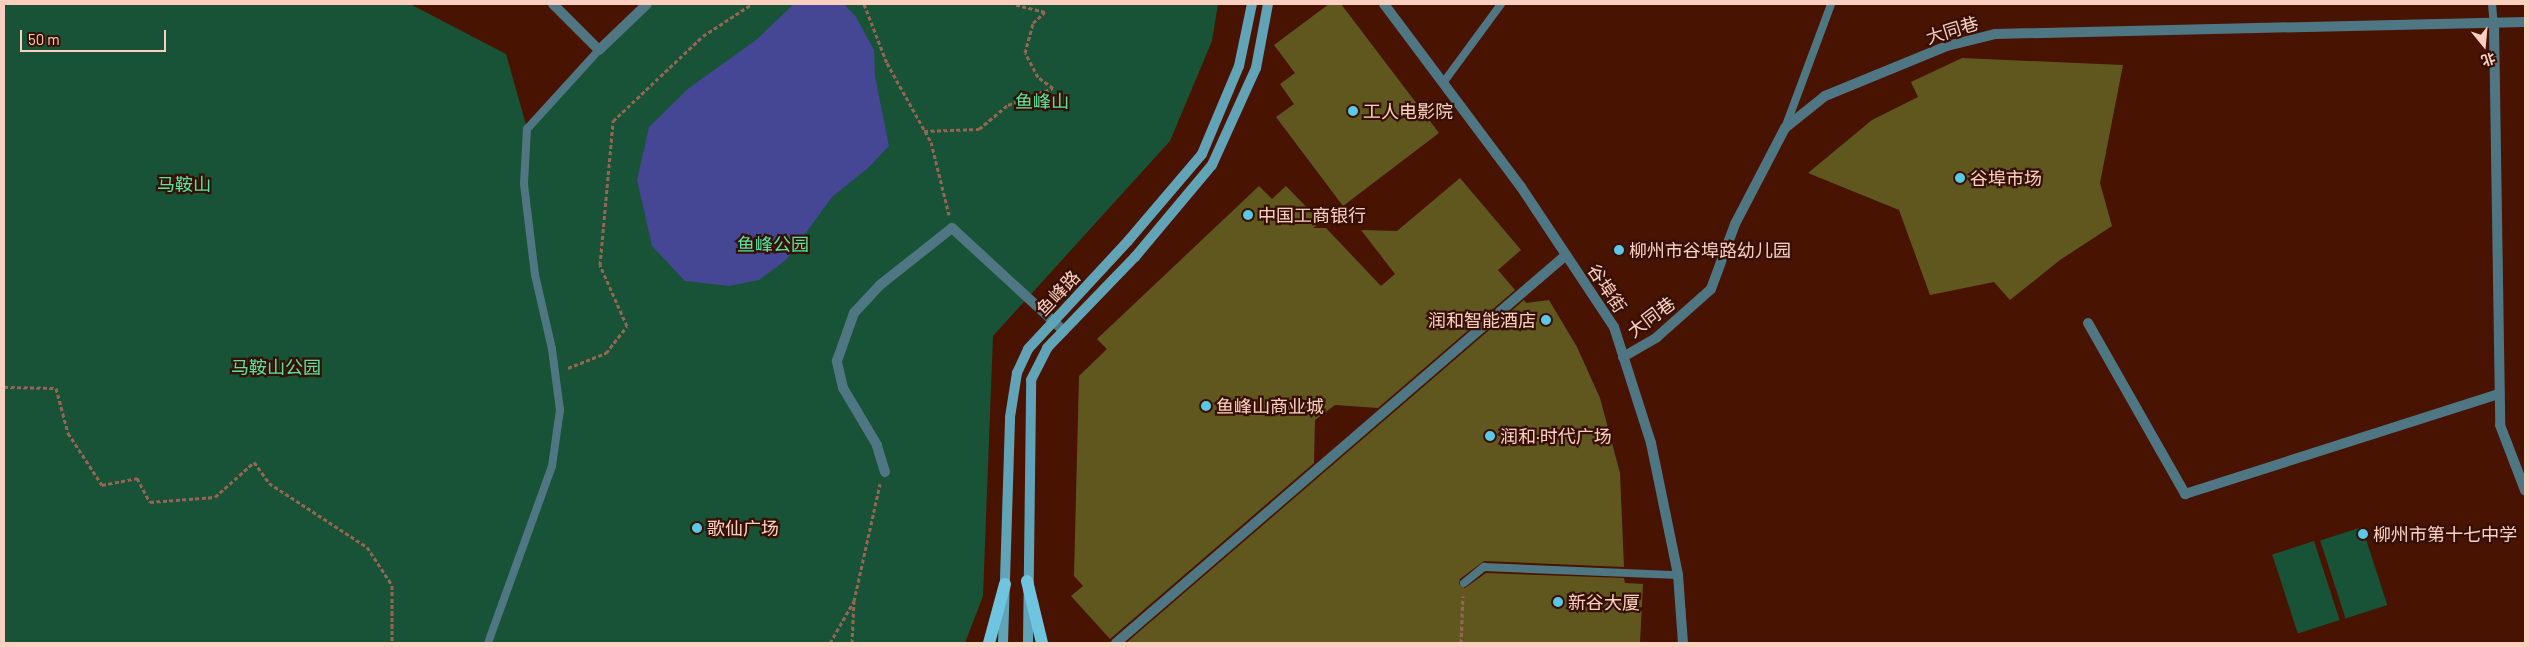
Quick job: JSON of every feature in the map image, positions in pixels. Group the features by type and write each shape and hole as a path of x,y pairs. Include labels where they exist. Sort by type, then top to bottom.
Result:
{"main road":[{"name":"鱼峰路","path":"1003,643 1010,417 1017,373 1028,349 1128,241 1202,154 1239,66 1252,4"},
{"name":"鱼峰路","path":"1028,643 1027,581 1031,380 1047,348 1135,257 1212,165 1256,68 1268,4"},
{"path":"1027,581 1042,643"},
{"path":"989,643 1005,584"}],"street":[{"path":"553,4 599,50 647,4"},
{"name":"谷埠街","path":"1384,4 1521,187 1614,327 1651,443 1678,575 1683,643"},
{"name":"大同巷","path":"1623,357 1656,337 1711,288 1735,224 1785,128 1825,96 1947,46 1995,34 2494,25 2525,22"},
{"path":"2494,25 2500,425 2525,490"},
{"path":"885,472 876,444 843,388 837,362 854,313 880,285 952,228 1064,331"},
{"path":"1116,643 1566,255"},
{"path":"2088,323 2185,494 2499,394"}],"lane":[{"path":"1443,84 1501,4"},
{"path":"1785,128 1831,4"},
{"path":"2492,4 2494,25"},
{"path":"488,643 552,466 560,410 555,373 536,275 524,184 527,129 599,50"},
{"path":"1464,583 1484,567 1678,575"}],"path":[{"path":"555,373 606,353 627,326 600,265 613,120 703,36 752,4"},
{"path":"864,4 887,63 930,142 952,228"},
{"path":"924,131 979,129 1008,105 1053,88 1038,77 1025,53 1034,23 1046,12 1014,4"},
{"path":"4,387 56,388 68,433 102,485 137,478 150,502 215,497 254,462 268,483 367,546 392,585 392,643"},
{"path":"852,643 854,601 876,498 885,472"},
{"path":"1461,643 1464,583"},
{"path":"830,643 854,601"}],"green space":[{"path":"4,4 410,4 506,54 527,128 647,4 1218,4 1212,41 1170,141 993,336 983,596 965,643 4,643"},
{"path":"2362,527 2387,605 2345,619 2320,541"},
{"path":"2314,541 2340,620 2298,634 2272,555"}],"shaded area":[{"path":"794,4 844,4 856,17 874,50 875,76 889,146 868,168 832,197 786,260 759,280 729,286 685,281 652,246 637,180 649,127 689,88 756,40"}],"building":[{"name":"工人电影院","path":"1329,4 1341,4 1439,133 1343,206 1276,117 1294,104 1280,84 1295,73 1274,45"},
{"name":"谷埠市场","path":"1962,58 2123,65 2100,183 2112,226 2060,260 2010,300 1994,282 1930,295 1899,210 1808,173 1872,120 1918,97 1911,82"},
{"name":"鱼峰山商业城","path":"1460,178 1521,250 1498,270 1515,290 1378,408 1335,405 1315,420 1314,463 1110,639 1071,596 1083,586 1074,576 1079,376 1107,349 1097,339 1259,186 1272,199 1286,186 1321,222 1313,228 1326,228 1381,286 1395,274 1361,230 1397,231"},
{"name":"润和·时代广场","path":"1524,300 1526,303 1549,300 1577,347 1600,398 1620,473 1624,567 1484,561 1460,579 1459,584 1465,588 1486,573 1624,578 1625,583 1643,584 1640,643 1126,643"}],"place":[{"name":"工人电影院","path":"1353,111"},
{"name":"谷埠市场","path":"1960,178"},
{"name":"中国工商银行","path":"1248,215"},
{"name":"柳州市谷埠路幼儿园","path":"1619,250"},
{"name":"润和智能酒店","path":"1546,320"},
{"name":"鱼峰山商业城","path":"1206,406"},
{"name":"润和·时代广场","path":"1490,436"},
{"name":"歌仙广场","path":"697,528"},
{"name":"柳州市第十七中学","path":"2363,534"},
{"name":"新谷大厦","path":"1558,602"}],"park label":[{"name":"鱼峰山","path":"1042,101"},
{"name":"马鞍山","path":"184,184"},
{"name":"鱼峰公园","path":"773,244"},
{"name":"马鞍山公园","path":"276,367"}]}
